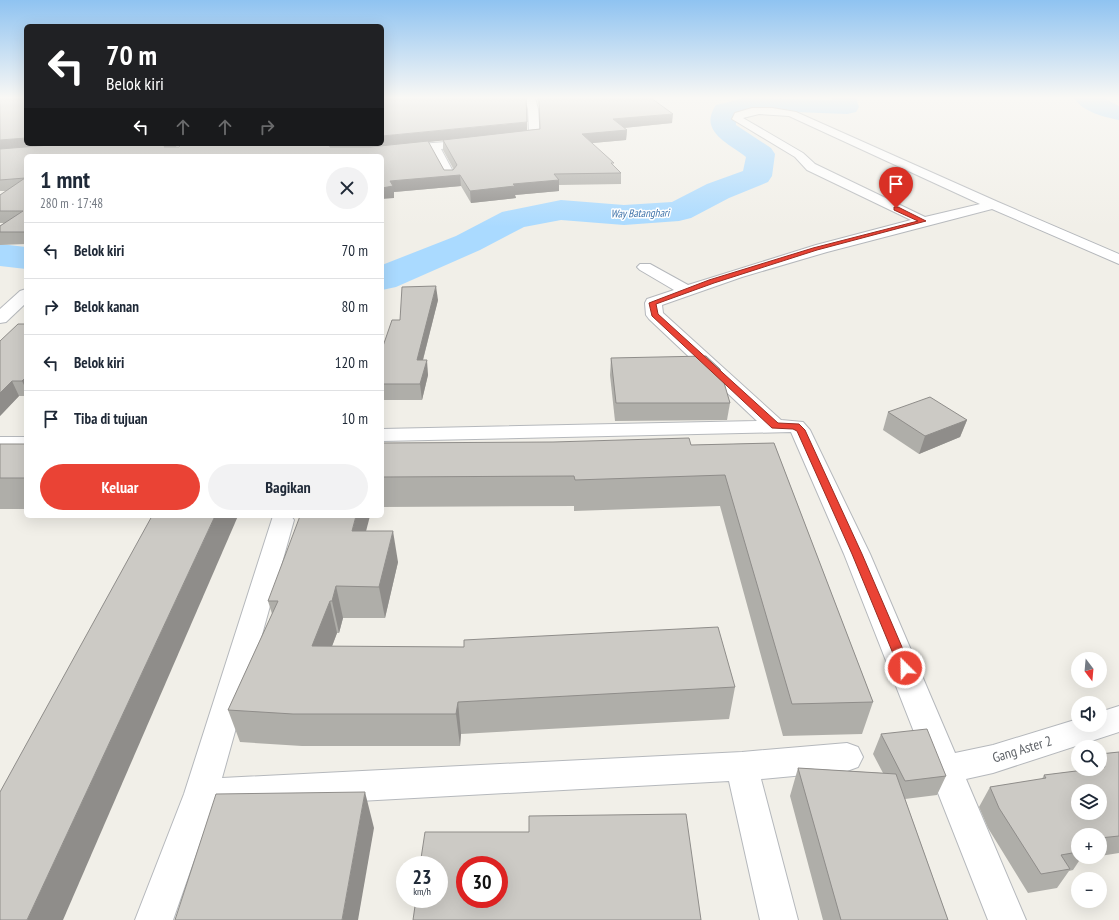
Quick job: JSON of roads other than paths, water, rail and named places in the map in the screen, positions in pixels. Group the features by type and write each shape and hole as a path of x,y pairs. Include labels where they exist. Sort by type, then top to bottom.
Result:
{"street":[{"path":"408,148 486,141"},
{"path":"778,141 800,155 811,167 923,221"},
{"path":"851,141 993,205 1119,259"},
{"path":"434,146 450,177"},
{"path":"775,426 654,315 653,303 815,249 923,221 993,205"},
{"path":"645,267 686,291"},
{"path":"0,318 24,296"},
{"path":"384,435 796,426 800,430 857,554 1007,920"},
{"path":"0,443 24,443"},
{"path":"154,920 200,794 282,520"},
{"name":"Gang Aster 2","path":"946,769 993,759 1119,719"},
{"path":"200,794 742,766 847,757"},
{"path":"742,766 779,920"}],"waterway":[{"name":"Way Batanghari","path":"384,278 468,243 514,219 561,210 624,215 679,211 718,191 757,176 761,154 742,141"},
{"name":"Way Batanghari","path":"0,255 24,258"}]}
